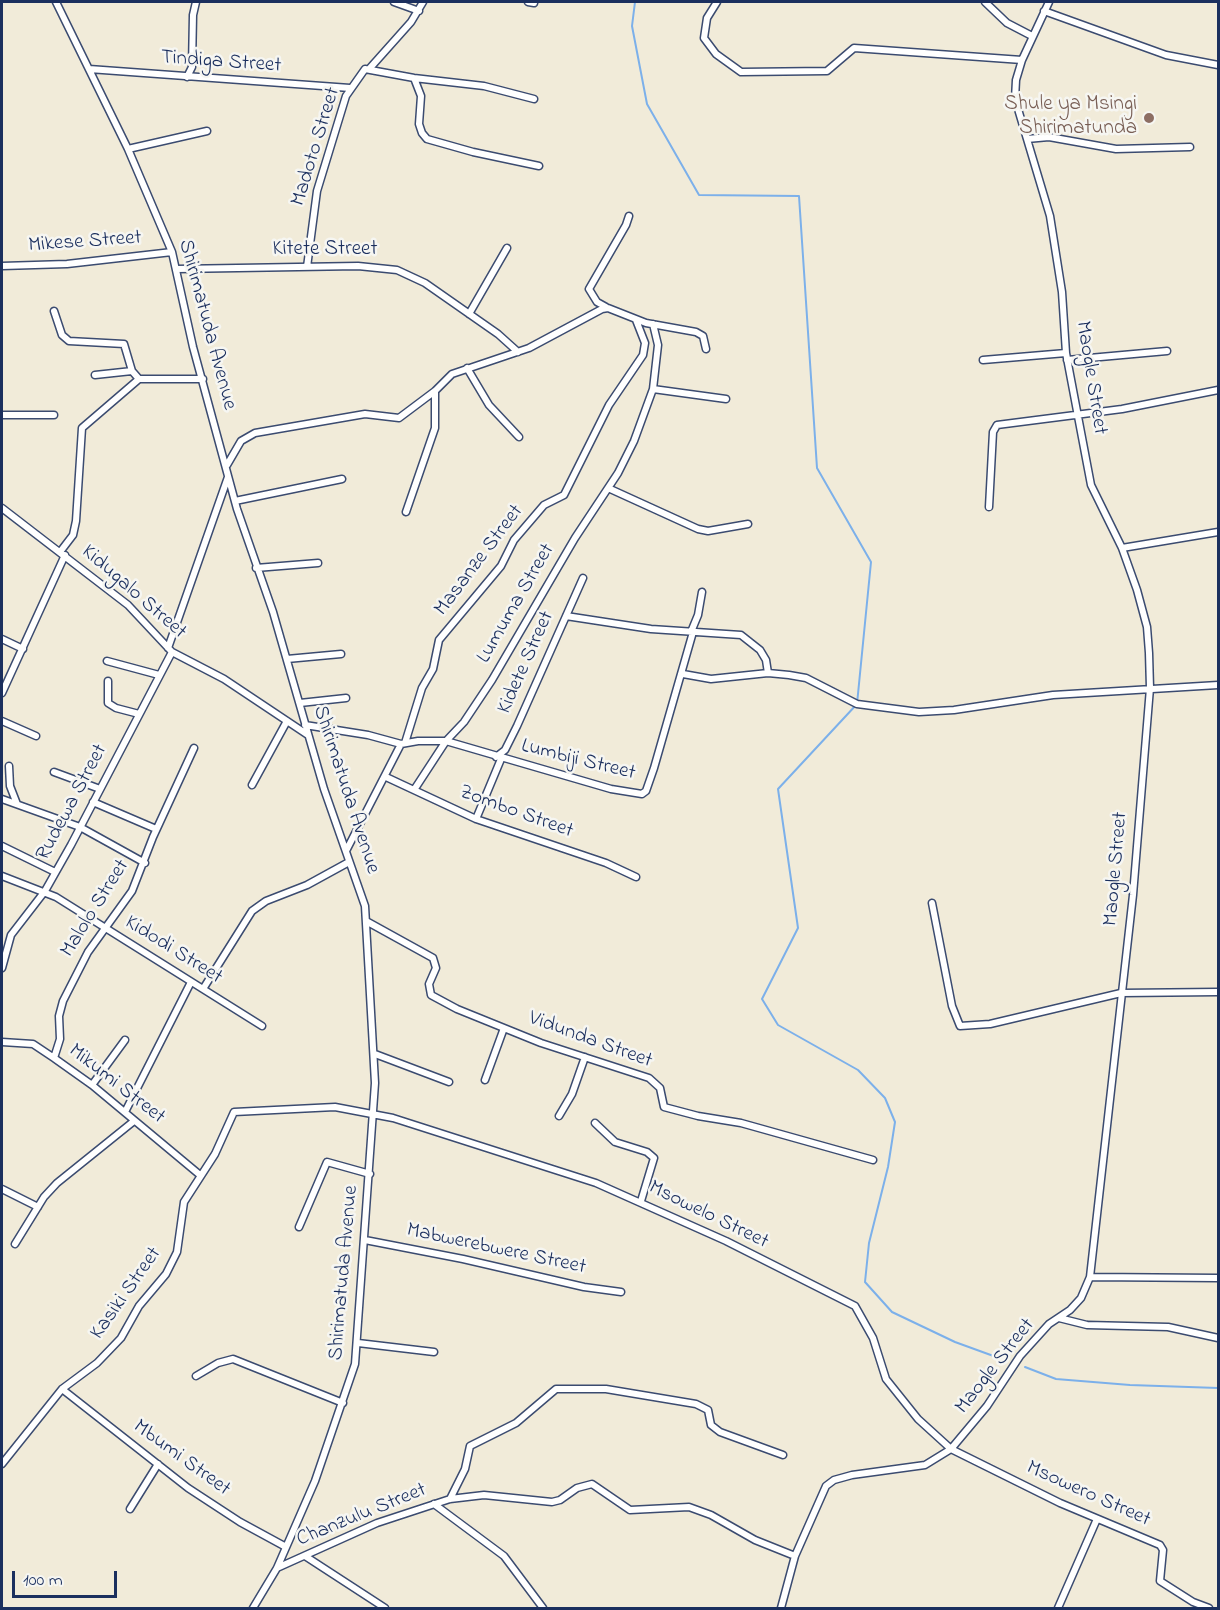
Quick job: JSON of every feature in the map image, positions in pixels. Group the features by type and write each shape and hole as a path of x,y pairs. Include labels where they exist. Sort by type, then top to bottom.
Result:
{"street":[{"name":"Shirimatuda Avenue","path":"56,2 128,149 177,269 193,346 235,501 287,659 308,735 365,906 375,1054 374,1113 355,1364 315,1481 277,1568 253,1608"},
{"path":"187,77 192,67 193,15 196,2"},
{"path":"394,2 419,11 423,2"},
{"path":"717,2 707,18 704,38 716,54 741,72 827,71 854,48 1022,60"},
{"path":"985,2 1007,23 1032,36"},
{"name":"Maogle Street","path":"781,1608 795,1556 819,1498 834,1480 925,1465 951,1449 987,1406 1020,1356 1049,1324 1081,1298 1090,1277 1133,895 1150,688 1147,627 1122,548 1091,485 1067,356 1055,243 1028,139 1015,99 1016,80 1022,60 1049,2"},
{"name":"Madoto Street","path":"307,267 313,207 350,88 361,73 370,68 419,11"},
{"path":"1044,11 1166,55 1218,65"},
{"path":"370,68 414,78 484,86 534,99"},
{"name":"Tindiga Street","path":"89,69 350,88"},
{"path":"414,78 421,96 419,124 427,139 539,166"},
{"path":"128,149 207,130"},
{"path":"1028,139 1049,137 1116,149 1190,147"},
{"path":"629,216 589,289 597,302 636,320 696,332 703,336 706,349"},
{"path":"469,314 507,248"},
{"name":"Mikese Street","path":"2,266 67,264 171,252"},
{"name":"Kitete Street","path":"177,269 358,266 397,270 425,283 498,334 518,352"},
{"path":"227,465 241,441 255,433 365,414 399,418 435,391 452,374 518,352 594,311 608,308"},
{"path":"54,311 62,335 69,341 124,344 132,371 140,380"},
{"name":"Masanze Street","path":"403,743 422,688 433,669 439,640 501,566 514,540 544,505 564,495 609,405 640,362 645,343 636,320"},
{"name":"Lumuma Street","path":"414,790 446,741 480,698 557,568 608,488 634,441 653,389 658,345 653,324"},
{"path":"983,360 1167,351"},
{"path":"467,368 489,405 519,436"},
{"path":"95,375 132,371"},
{"path":"2,693 73,535 76,521 82,428 140,380 203,379"},
{"path":"653,389 726,399"},
{"path":"989,507 997,425 1077,415 1218,390"},
{"path":"406,512 435,428 435,391"},
{"path":"2,415 54,416"},
{"name":"Rudewa Street","path":"2,968 11,935 45,891 159,675 170,650 228,476"},
{"path":"235,501 342,479"},
{"path":"608,488 698,529 708,531 748,524"},
{"name":"Kidugalo Street","path":"2,508 129,605 170,650 225,679 308,735"},
{"path":"1122,548 1218,532"},
{"path":"256,568 318,563"},
{"name":"Kidete Street","path":"476,819 499,758 517,726 583,579"},
{"name":"Lumbiji Street","path":"446,741 612,789 642,794 649,785 683,674 702,592"},
{"path":"566,616 627,626 731,633 747,638 760,650 766,660 768,673"},
{"path":"2,639 23,649"},
{"path":"287,659 341,654"},
{"path":"107,661 159,675"},
{"path":"683,674 711,679 768,673 806,678 857,704 919,712 954,710 1053,695 1218,685"},
{"path":"108,681 108,703 116,708 139,714"},
{"path":"300,703 346,698"},
{"path":"252,785 287,720"},
{"path":"2,721 36,736"},
{"path":"305,725 403,743 446,741"},
{"path":"346,851 403,743"},
{"name":"Malolo Street","path":"54,1058 60,1039 59,1016 63,1001 77,972 104,927 132,891 145,863 156,829 194,748"},
{"path":"9,766 10,786 17,804"},
{"path":"54,772 100,789"},
{"name":"Zombo Street","path":"386,777 476,819 606,862 636,878"},
{"path":"2,799 80,827 145,863"},
{"path":"93,802 156,829"},
{"path":"2,846 55,872"},
{"path":"202,989 252,911 266,901 307,885 349,862"},
{"name":"Kidodi Street","path":"2,876 45,891 262,1026"},
{"path":"932,903 952,1006 960,1026 1000,1022 1121,993 1218,992"},
{"name":"Vidunda Street","path":"366,921 433,958 436,968 429,984 431,995 504,1028 649,1078 660,1088 664,1107 741,1123 873,1160"},
{"path":"125,1112 191,982"},
{"path":"485,1080 504,1028"},
{"path":"92,1085 125,1040"},
{"name":"Mikumi Street","path":"2,1042 33,1044 54,1058 92,1085 200,1175"},
{"path":"375,1054 449,1082"},
{"path":"559,1116 572,1094 585,1057"},
{"name":"Kasiki Street","path":"2,1464 62,1389 113,1347 131,1324 147,1295 166,1274 177,1252 181,1212 200,1175 215,1154 234,1112 320,1106 374,1113"},
{"name":"Msowelo Street","path":"374,1113 596,1184 641,1201 855,1306 873,1338 886,1379 912,1413 951,1449"},
{"path":"15,1244 38,1207 69,1171 134,1121"},
{"path":"595,1123 615,1142 647,1152 654,1158 641,1201"},
{"path":"299,1227 327,1162 370,1174"},
{"path":"2,1190 38,1207"},
{"name":"Mabwerebwere Street","path":"365,1240 463,1259 584,1287 621,1292"},
{"path":"1090,1277 1218,1278"},
{"path":"1059,1317 1087,1325 1168,1327 1218,1338"},
{"path":"358,1343 434,1352"},
{"path":"196,1376 218,1362 233,1359 343,1403"},
{"name":"Mbumi Street","path":"62,1389 158,1464 231,1516 286,1547"},
{"path":"450,1499 465,1468 470,1446 516,1424 556,1389 606,1389 696,1404 708,1410 711,1425 720,1432 783,1455"},
{"name":"Msowero Street","path":"951,1449 1097,1519 1160,1545 1163,1550 1160,1581 1193,1602 1209,1608"},
{"path":"130,1509 158,1464"},
{"name":"Chanzulu Street","path":"277,1568 377,1523 450,1499 484,1495 552,1502 560,1500 577,1488 592,1484 630,1510 688,1507 711,1515 754,1540 795,1556"},
{"path":"434,1504 504,1556 543,1608"},
{"path":"1058,1608 1097,1519"},
{"path":"305,1556 385,1608"}],"waterway":[{"path":"635,2 632,26 647,104 699,195 799,196 817,468 871,562 857,704 778,789 798,928 762,999 778,1025 858,1070 885,1098 895,1122 888,1167 869,1243 865,1282 892,1312 955,1342 999,1358"},
{"path":"1025,1367 1056,1379 1130,1385 1218,1388"}],"place":[{"name":"Shule ya Msingi Shirimatunda","path":"1149,118"}]}
